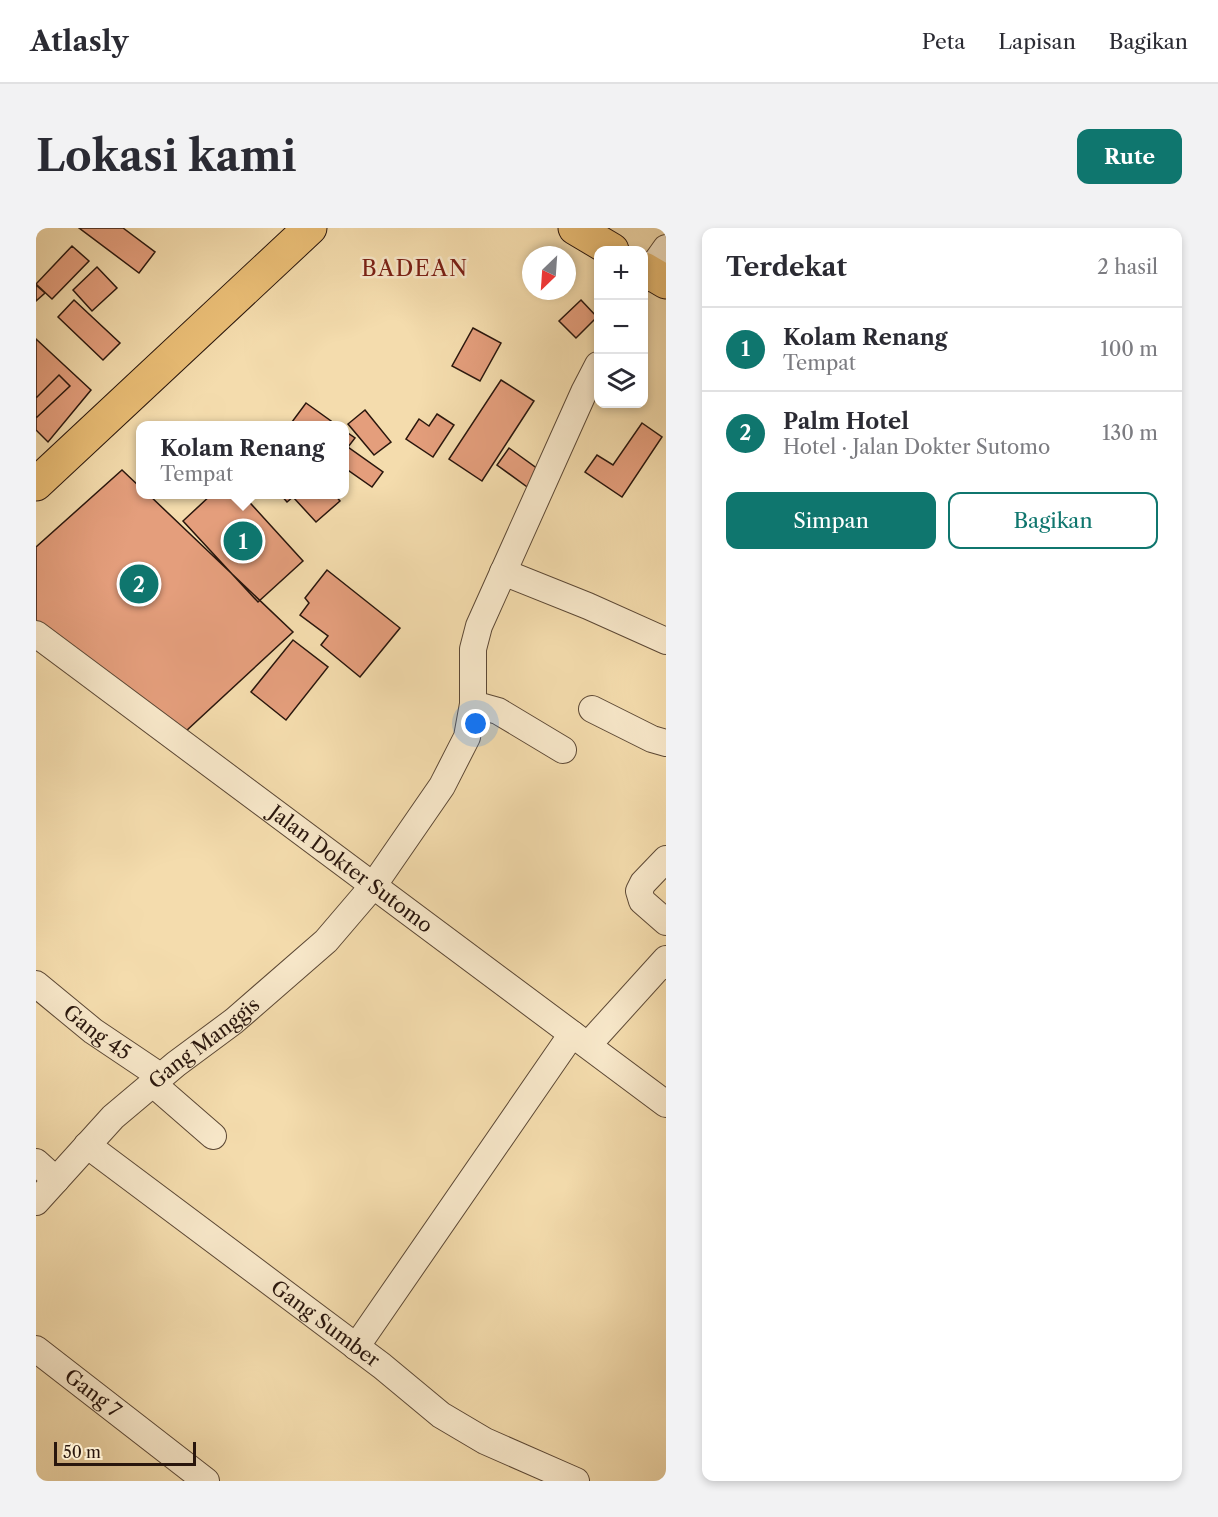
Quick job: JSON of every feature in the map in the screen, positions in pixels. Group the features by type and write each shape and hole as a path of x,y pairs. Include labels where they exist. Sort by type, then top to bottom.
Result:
{"main road":[{"path":"36,484 310,228"},
{"path":"574,228 605,246"}],"street":[{"name":"Gang Manggis","path":"36,1202 113,1117 156,1080 234,1022 326,941 374,886 417,824 454,766 467,736 473,704 473,649 479,626 594,373"},
{"path":"502,572 588,606 666,641"},
{"name":"Jalan Dokter Sutomo","path":"36,634 666,1104"},
{"path":"473,704 498,711 563,750"},
{"path":"592,709 652,739 666,743"},
{"path":"666,859 643,883 639,891 642,901 666,922"},
{"path":"356,1347 580,1040 666,959"},
{"name":"Gang 45","path":"36,984 156,1080 213,1136"},
{"name":"Gang Sumber","path":"87,1145 356,1347 441,1414 485,1441 576,1481"},
{"path":"36,1162 56,1180"},
{"name":"Gang 7","path":"36,1349 206,1481"}],"building":[{"path":"79,228 123,228 155,252 139,273"},
{"path":"72,246 89,261 52,299 36,284"},
{"path":"97,267 117,288 92,311 73,290"},
{"path":"36,285 45,293 36,301"},
{"path":"74,300 120,343 103,360 58,317"},
{"path":"581,300 594,314 594,320 576,338 559,321"},
{"path":"473,328 501,343 480,381 452,366"},
{"path":"36,339 91,390 48,442 36,430"},
{"path":"59,375 70,386 36,418 36,398"},
{"path":"501,380 534,401 482,481 449,459"},
{"path":"306,403 331,421 293,421"},
{"path":"365,410 391,442 374,455 349,423"},
{"path":"437,414 454,425 433,457 406,439 419,419 429,426"},
{"path":"642,423 662,437 622,497 585,472 597,455 613,465"},
{"path":"349,434 355,438 349,446"},
{"path":"349,448 383,472 372,487 349,471"},
{"path":"509,448 542,472 530,489 497,465"},
{"path":"122,470 136,483 136,499 153,499 293,632 186,731 36,622 36,547"},
{"path":"207,499 247,499 303,561 258,602 183,521"},
{"path":"295,499 338,499 340,501 316,522"},
{"path":"327,570 400,628 360,677 321,645 328,636 300,615 309,603 305,598"},
{"path":"293,640 328,667 286,720 251,692"}],"place":[{"name":"Kolam Renang","path":"243,541"},
{"name":"Palm Hotel","path":"139,584"}],"district":[{"name":"BADEAN","path":"415,268"}]}
